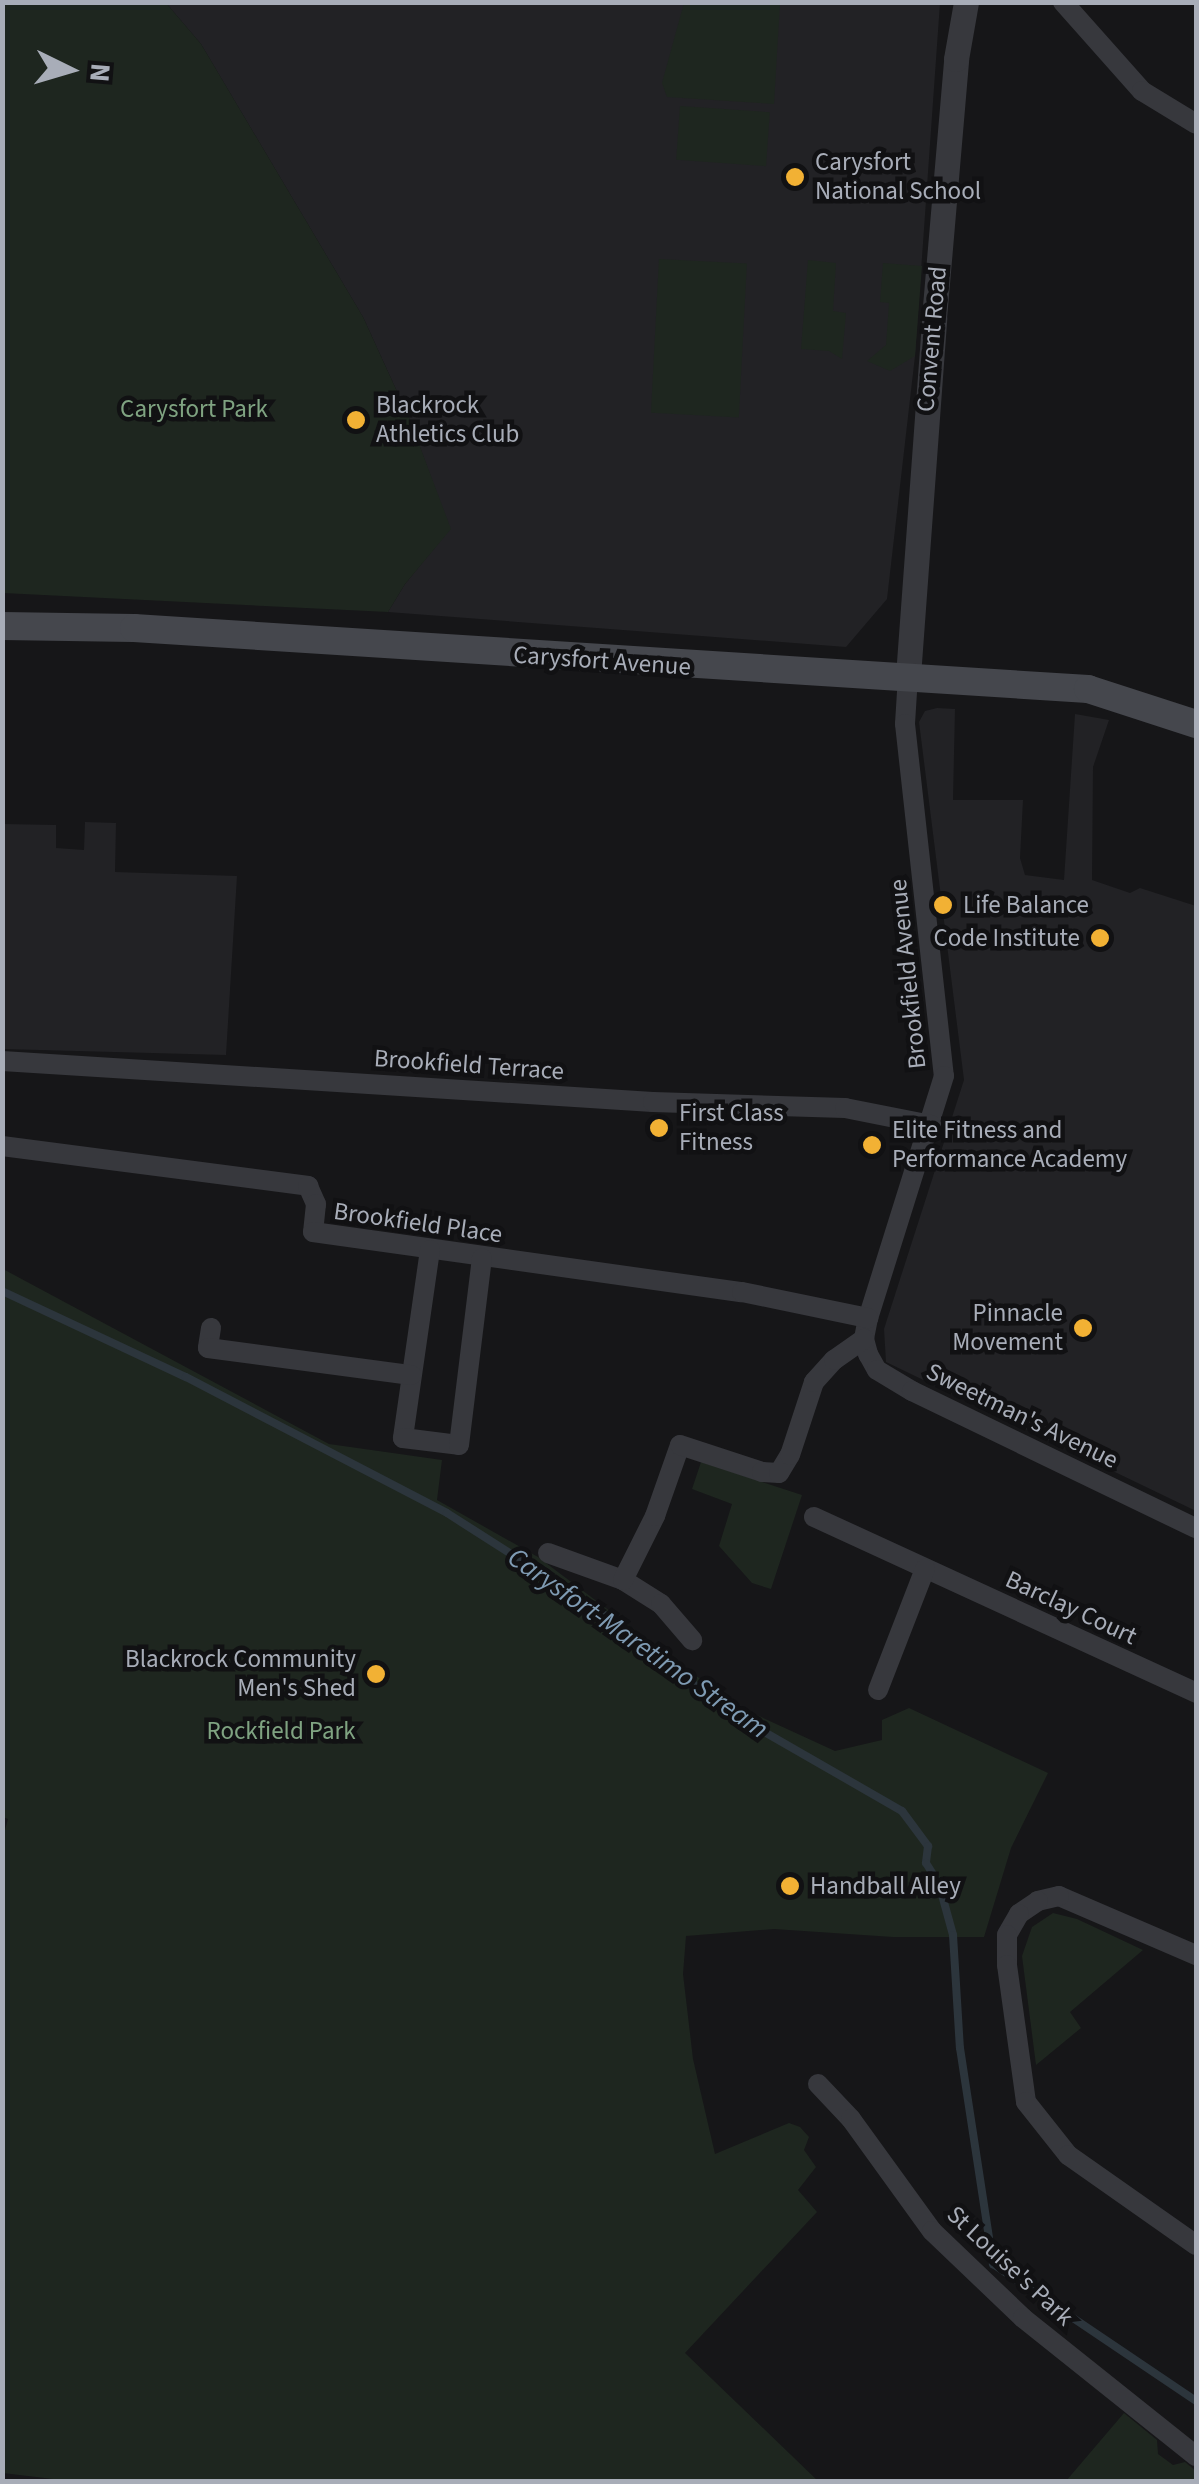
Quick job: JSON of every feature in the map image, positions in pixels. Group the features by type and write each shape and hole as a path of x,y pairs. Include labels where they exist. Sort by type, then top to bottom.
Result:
{"main road":[{"name":"Carysfort Avenue","path":"2,626 134,628 864,678 908,676 1088,689 1195,719"}],"street":[{"name":"Convent Road","path":"908,676 956,59 966,2"},
{"path":"1063,2 1142,91 1196,124"},
{"name":"Brookfield Avenue","path":"866,1328 944,1076 905,724 908,676"},
{"name":"Brookfield Terrace","path":"2,1061 653,1102 846,1108 930,1125"},
{"name":"Brookfield Place","path":"2,1146 308,1186 316,1204 314,1232 742,1292 866,1328"},
{"path":"430,1250 403,1438 459,1445 482,1258"},
{"path":"211,1328 208,1348 411,1376"},
{"path":"623,1580 654,1516 680,1445 762,1472 779,1473 790,1455 814,1382 866,1328"},
{"name":"Sweetman's Avenue","path":"866,1328 877,1370 912,1391 1196,1528"},
{"name":"Barclay Court","path":"814,1517 1196,1693"},
{"path":"548,1553 623,1580 661,1604 692,1640"},
{"path":"878,1690 925,1569"},
{"path":"1196,1955 1058,1896 1019,1914 1008,1936 1007,1965 1026,2102 1068,2155 1196,2245"},
{"name":"St Louise's Park","path":"818,2084 861,2133 932,2231 1023,2318 1196,2456"}],"shaded area":[{"path":"166,3 940,3 915,356 887,599 846,647 388,612 405,584 450,529 410,420 363,317 201,44"},
{"path":"955,709 953,800 1023,800 1020,858 1025,875 1064,880 1075,714 1109,720 1093,767 1092,880 1130,893 1140,888 1196,906 1196,1511 886,1362 884,1329 964,1080 919,722 925,711"},
{"path":"85,822 116,823 115,872 237,876 226,1055 3,1049 3,824 56,825 56,848 84,850"}],"green space":[{"name":"Carysfort Park","path":"2,3 166,3 201,44 363,317 410,420 451,529 405,584 388,612 3,593"},
{"path":"684,3 780,3 774,104 667,97 662,83"},
{"path":"680,106 770,112 766,166 676,160"},
{"path":"659,259 747,264 739,417 651,413"},
{"path":"808,260 836,263 833,311 846,313 842,359 829,351 801,349"},
{"path":"883,263 922,266 915,356 890,371 867,361 886,345 889,303 880,302"},
{"name":"Rockfield Park","path":"3,1269 329,1444 442,1460 437,1500 538,1557 735,1705 835,1751 882,1740 882,1720 909,1708 1048,1773 1011,1848 984,1937 893,1937 774,1929 686,1936 683,1974 693,2059 715,2154 789,2123 800,2127 809,2137 804,2150 816,2167 798,2190 817,2212 685,2353 818,2481 78,2482 3,2473 2,1841 8,1819 3,1817"},
{"path":"701,1462 802,1495 771,1589 752,1583 719,1546 732,1504 692,1489"},
{"path":"1053,1913 1077,1919 1143,1950 1070,2012 1081,2028 1036,2065 1022,1956 1032,1927"},
{"path":"1124,2413 1157,2440 1158,2454 1173,2465 1185,2462 1196,2471 1196,2481 1066,2481"}],"waterway":[{"name":"Carysfort-Maretimo Stream","path":"2,1291 186,1377 447,1513 594,1607 728,1711 902,1811 928,1846 926,1863 939,1884 953,1935 960,2048 993,2264 1196,2401"}],"place":[{"name":"Carysfort National School","path":"795,177"},
{"name":"Blackrock Athletics Club","path":"356,420"},
{"name":"Life Balance","path":"943,905"},
{"name":"Code Institute","path":"1100,938"},
{"name":"First Class Fitness","path":"659,1128"},
{"name":"Elite Fitness and Performance Academy","path":"872,1145"},
{"name":"Pinnacle Movement","path":"1083,1328"},
{"name":"Blackrock Community Men's Shed","path":"376,1674"},
{"name":"Handball Alley","path":"790,1886"}]}
